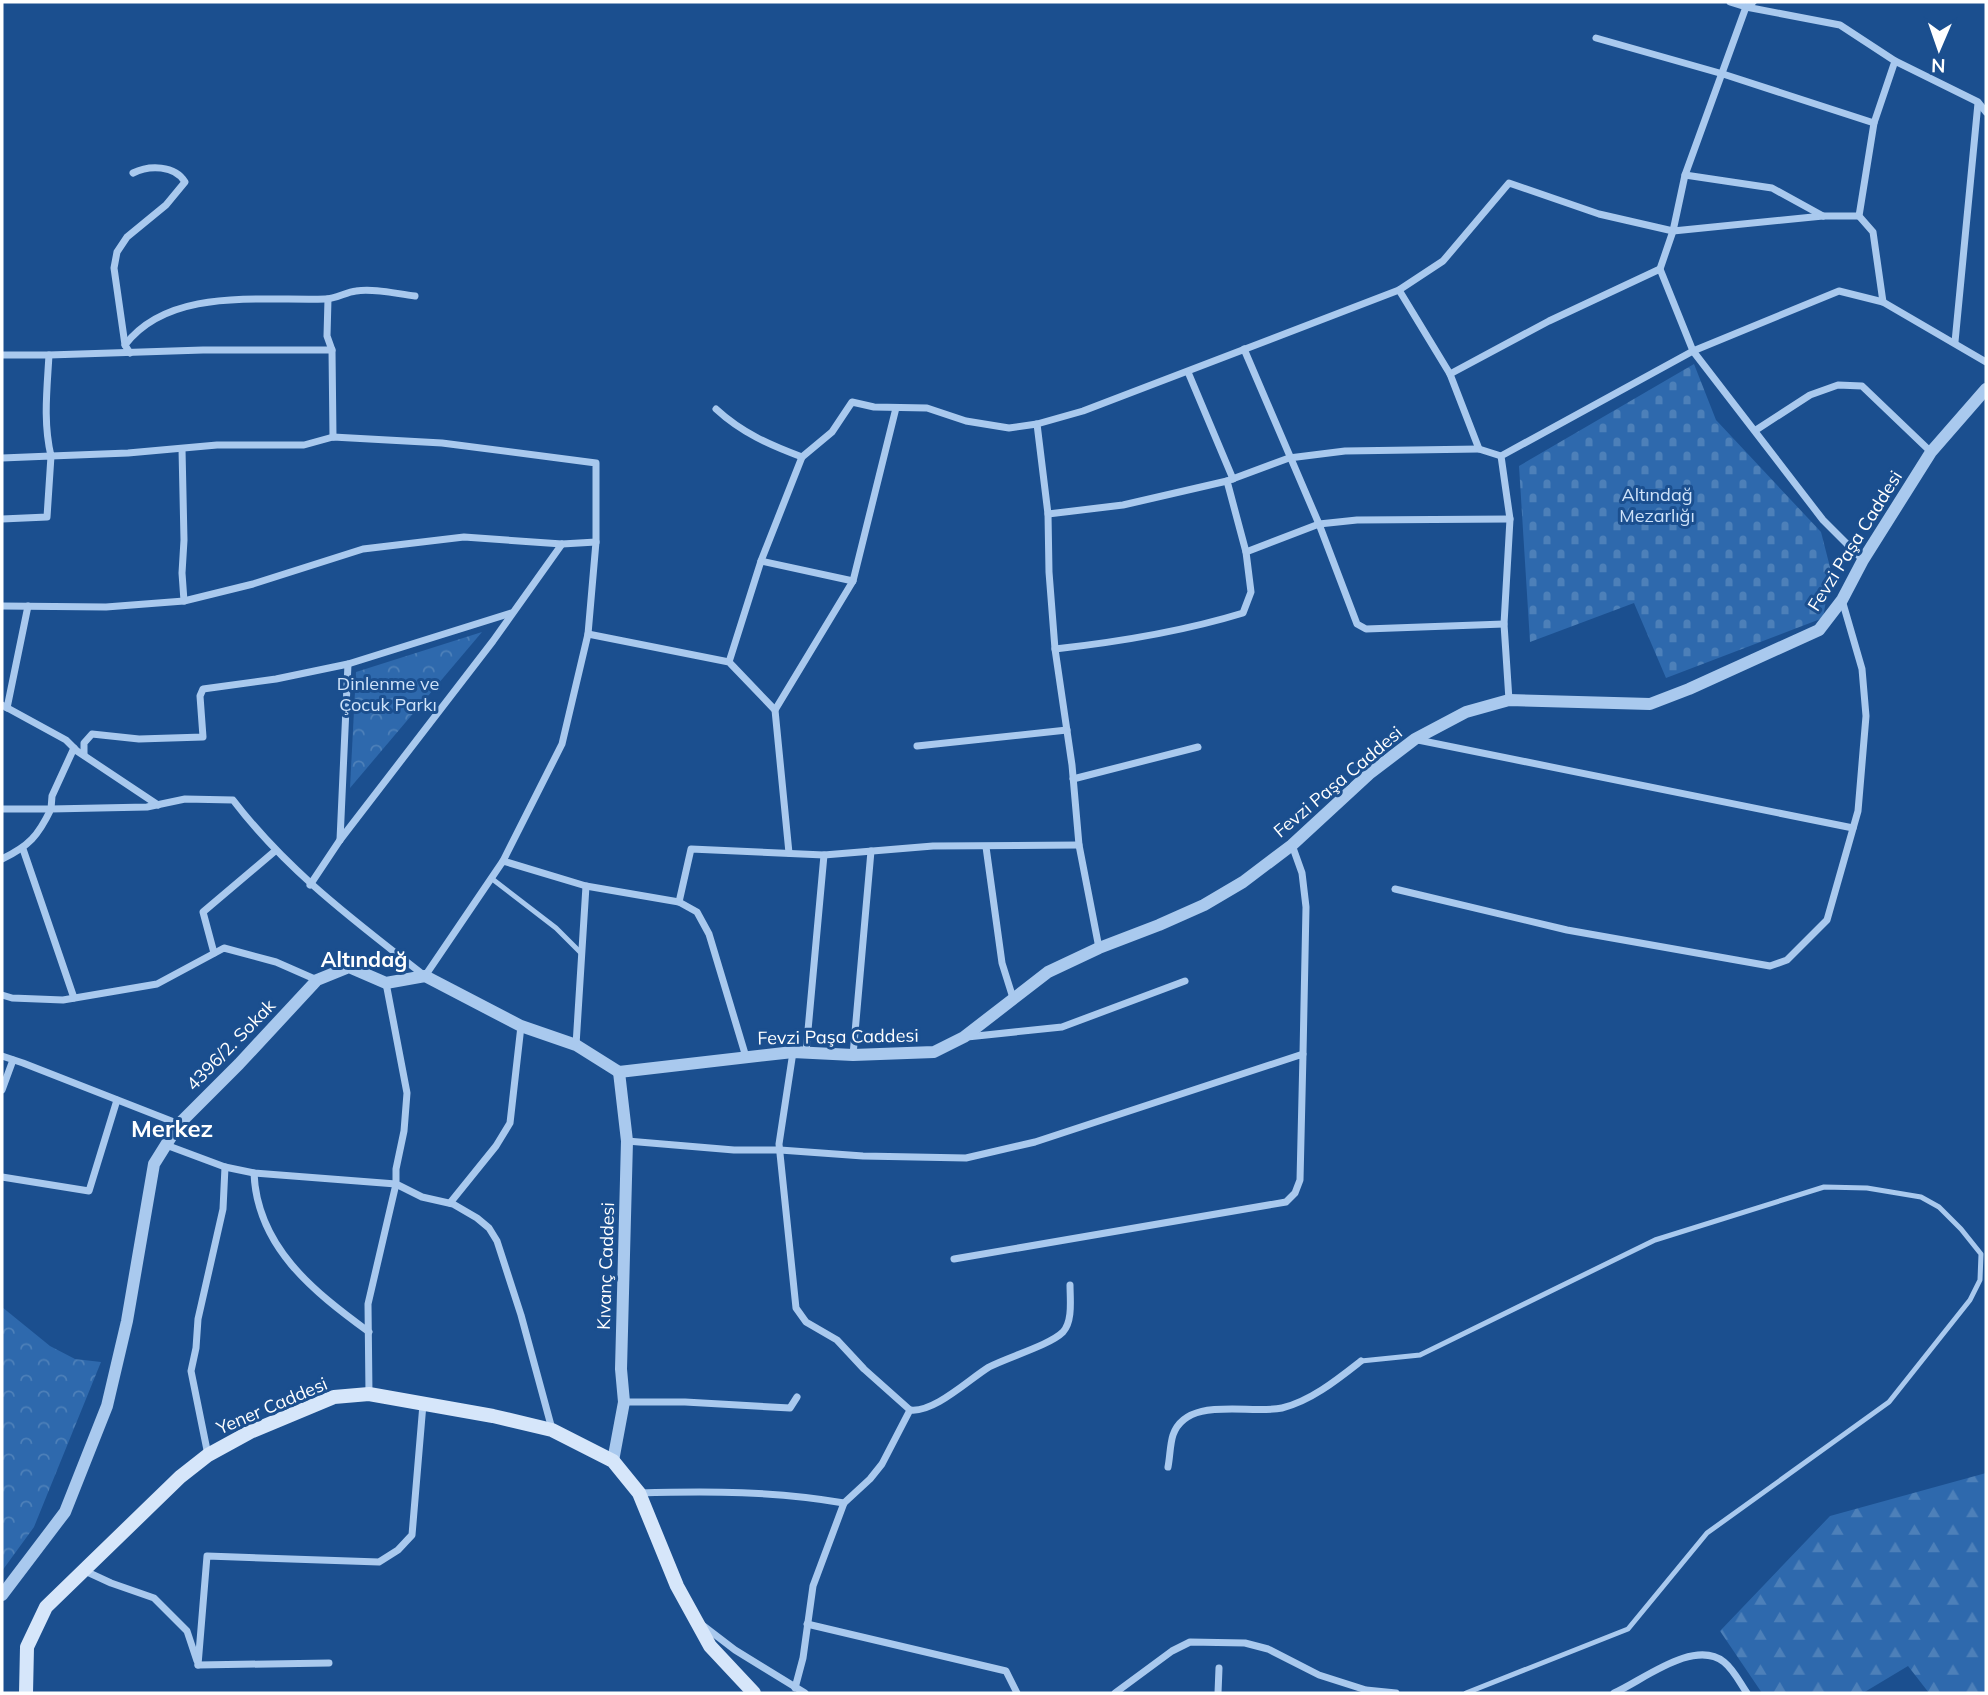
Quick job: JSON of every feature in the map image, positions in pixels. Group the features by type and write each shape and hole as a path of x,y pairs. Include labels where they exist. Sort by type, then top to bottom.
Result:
{"main road":[{"name":"Yener Caddesi","path":"26,1693 27,1647 46,1607 82,1570 180,1477 208,1455 250,1432 334,1397 369,1394 493,1416 552,1430 613,1461"},
{"path":"613,1461 639,1493 677,1586 693,1617 716,1654 754,1693"}],"street":[{"path":"1730,2 1750,4 1840,25 1895,61 1978,102 1986,112"},
{"path":"1750,4 1685,175 1673,231 1660,269 1693,351 1824,520 1863,560"},
{"path":"1596,38 1723,74 1874,123"},
{"path":"1859,216 1874,123 1895,61"},
{"path":"1955,342 1978,102"},
{"path":"130,353 125,345 114,268 117,252 127,237 166,205 185,182 181,175 174,171 146,167 133,173"},
{"path":"1685,175 1772,188 1823,216"},
{"path":"729,662 761,561 802,457 832,432 852,402 874,407 927,408 965,421 1009,428 1037,424 1083,411 1399,290 1443,261 1509,183 1599,214 1673,231 1823,216 1859,216 1873,232 1883,302"},
{"path":"1450,374 1549,321 1660,269"},
{"path":"125,345 136,331 169,312 218,301 328,299 357,290 415,296"},
{"path":"1399,290 1450,374 1479,449"},
{"path":"1048,514 1123,505 1230,480 1289,458 1345,451 1479,449 1501,456 1693,351 1839,291 1883,302 1986,362"},
{"path":"328,299 327,336 332,350 333,437"},
{"path":"1244,349 1319,524 1357,624 1366,629 1504,624"},
{"path":"2,355 332,350"},
{"path":"2,519 47,517 51,456 45,424 49,355"},
{"path":"1055,649 1201,626 1243,613 1251,592 1230,480 1188,372"},
{"path":"1756,429 1810,395 1838,385 1862,386 1931,452"},
{"name":"Fevzi Paşa Caddesi","path":"619,1072 799,1052 853,1055 934,1052 964,1037 1048,972 1204,905 1243,882 1292,845 1368,774 1415,739 1466,712 1509,700 1650,704 1819,630 1842,600 1863,560 1931,452 1986,389"},
{"path":"789,853 775,710 853,581 896,408"},
{"path":"716,409 759,441 802,457"},
{"path":"1037,424 1048,514 1055,649 1079,845 1099,948"},
{"path":"2,458 217,445 304,445 333,437 442,443 596,463 596,542 588,634 562,744 503,861 425,976 386,983 407,1093 396,1185 368,1304 369,1394"},
{"path":"181,449 184,601"},
{"path":"1501,456 1510,519 1504,624 1509,700"},
{"path":"1245,552 1319,524 1357,520 1510,519"},
{"path":"2,606 106,607 184,601 253,584 363,549 464,537 562,544 596,542"},
{"path":"310,885 340,840 562,544"},
{"path":"761,561 853,581"},
{"path":"1395,889 1567,930 1770,966 1787,960 1827,920 1858,811 1866,716 1862,668 1842,600"},
{"path":"28,606 4,707 66,740 158,804"},
{"path":"84,755 84,743 92,734 139,739 203,737 203,689 276,679 348,664 512,613"},
{"path":"588,634 729,662 775,710"},
{"path":"340,840 348,664"},
{"path":"917,746 1067,730"},
{"path":"1415,739 1853,828"},
{"path":"1073,779 1198,747"},
{"path":"2,859 23,849 40,831 51,809 52,796 75,748"},
{"path":"2,809 147,807 184,799 233,800 275,851 310,885 425,976 520,1026 576,1045 619,1072"},
{"path":"679,902 691,849 824,855 933,846 1079,845"},
{"path":"954,1259 1286,1202 1295,1193 1300,1180 1307,907 1302,873 1292,845"},
{"path":"986,847 1002,963 1013,998"},
{"path":"23,849 74,998"},
{"path":"214,953 203,912 275,851"},
{"path":"853,1055 871,851"},
{"path":"824,855 799,1052 780,1150 796,1308 806,1322 837,1340 864,1370 910,1410 918,1411 936,1403 989,1367 1064,1331 1070,1314 1070,1285"},
{"path":"503,861 586,886 679,902 697,912 709,934 746,1057"},
{"path":"576,1045 586,886"},
{"path":"2,995 38,999 74,998 157,984 224,948 276,962 317,980"},
{"name":"4396/2. Sokak","path":"2,1595 65,1512 107,1406 127,1321 155,1164 179,1124 317,980 349,967 386,983"},
{"path":"964,1037 1062,1027 1185,981"},
{"path":"450,1203 496,1146 510,1123 520,1026"},
{"path":"627,1141 734,1150 966,1158 1035,1142 1303,1054"},
{"path":"2,1056 179,1124"},
{"path":"2,1090 13,1060"},
{"name":"Kıvanç Caddesi","path":"613,1461 624,1402 621,1369 627,1141 619,1072"},
{"path":"2,1177 89,1191 117,1100"},
{"path":"166,1145 225,1167 254,1173 396,1185 422,1197 450,1203 477,1218 489,1228 497,1241 521,1315 552,1430"},
{"path":"208,1455 191,1371 198,1319 223,1209 225,1167"},
{"path":"254,1173 255,1197 276,1245 317,1292 369,1332"},
{"path":"1168,1467 1173,1434 1184,1419 1212,1409 1264,1411 1285,1407 1331,1385 1361,1362"},
{"path":"624,1402 685,1402 790,1408 797,1397"},
{"path":"198,1665 207,1556 379,1562 398,1550 412,1535 424,1403"},
{"path":"794,1688 803,1658 813,1586 844,1503 882,1464 910,1410"},
{"path":"639,1493 751,1492 844,1503"},
{"path":"82,1570 154,1598 187,1631 198,1665"},
{"path":"693,1617 735,1650 806,1693"},
{"path":"807,1624 1006,1671 1017,1693"},
{"path":"1115,1693 1172,1651 1190,1642 1204,1642 1245,1643 1268,1649 1319,1675 1366,1690 1396,1693"},
{"path":"1614,1693 1677,1661 1689,1657 1709,1657 1722,1660 1732,1670 1746,1693"},
{"path":"198,1665 329,1663"},
{"path":"1218,1693 1219,1668"}],"lane":[{"path":"491,878 556,928 582,954"},
{"path":"1361,1362 1420,1355 1655,1240 1824,1187 1867,1188 1921,1197 1939,1207 1980,1254 1980,1280 1970,1300 1888,1402 1707,1532 1628,1629 1466,1693"}],"green space":[{"name":"Altındağ Mezarlığı","path":"1694,364 1716,420 1821,532 1831,571 1823,618 1666,678 1634,603 1530,642 1519,466"},
{"name":"Dinlenme ve Çocuk Parkı","path":"482,632 350,788 356,672"},
{"path":"2,1307 50,1346 75,1359 101,1362 34,1527 2,1571"},
{"path":"1986,1473 1986,1693 1929,1693 1908,1666 1863,1693 1762,1693 1720,1631 1830,1516"}],"district":[{"name":"Altındağ","path":"364,960"},
{"name":"Merkez","path":"172,1129"}]}
